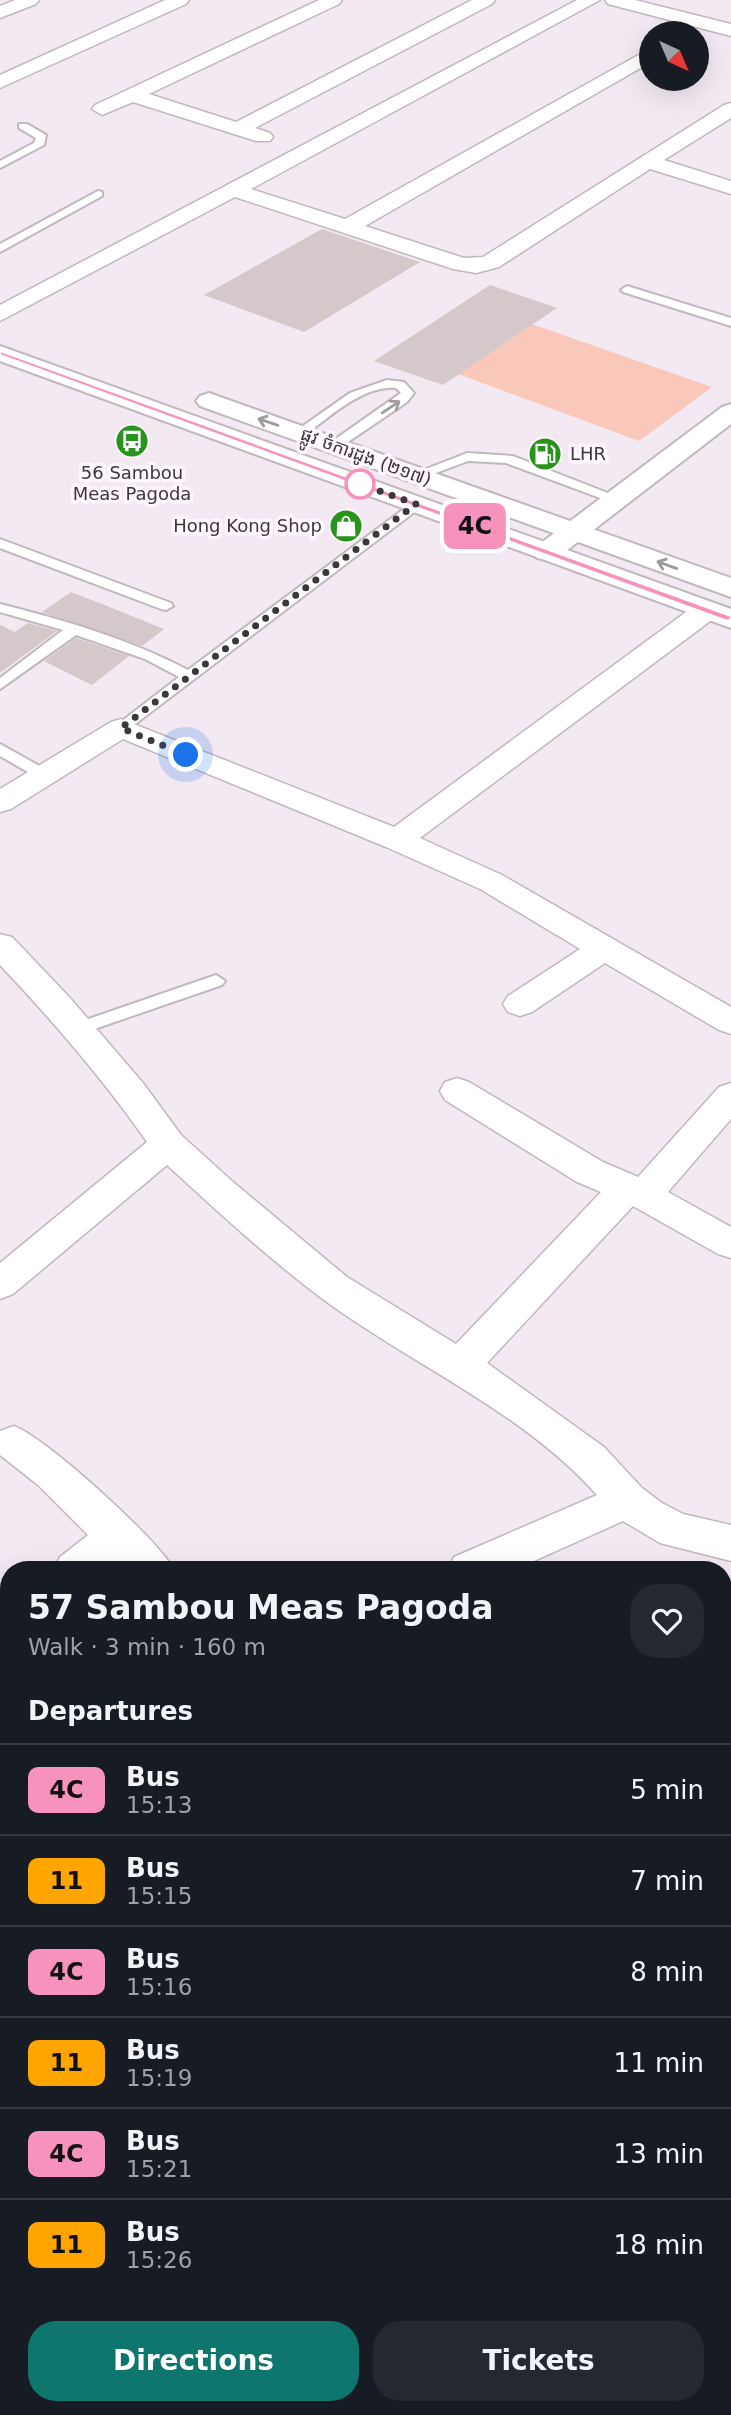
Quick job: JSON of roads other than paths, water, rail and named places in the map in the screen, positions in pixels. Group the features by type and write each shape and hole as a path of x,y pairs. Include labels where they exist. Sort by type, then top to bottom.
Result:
{"main road":[{"path":"0,328 78,355"},
{"name":"ផ្លូវ ចំការដូង (២១៧)","path":"0,353 719,614"},
{"name":"ផ្លូវ ចំការដូង (២១៧)","path":"182,391 731,588"},
{"path":"547,552 731,412"}],"street":[{"path":"0,13 30,0"},
{"path":"0,82 180,0"},
{"path":"102,109 333,0"},
{"path":"238,129 486,0"},
{"path":"0,314 591,0"},
{"path":"614,0 697,21"},
{"path":"708,21 731,8"},
{"path":"709,24 731,30"},
{"path":"349,226 639,61"},
{"path":"132,95 307,151"},
{"path":"233,190 461,264 476,266 491,262 731,109"},
{"path":"648,162 731,188"},
{"path":"397,840 719,614"},
{"path":"0,802 121,728 397,840 491,882 727,1012"},
{"path":"520,1004 606,947"},
{"path":"2,950 77,1029 131,1092 168,1144 220,1192 334,1287 498,1390 590,1459 627,1500 647,1516 675,1531 731,1543"},
{"path":"457,1091 590,1172 636,1191 731,1244"},
{"path":"460,1366 731,1096"},
{"path":"0,1284 168,1144"},
{"path":"13,1443 41,1463 144,1561"},
{"path":"489,1561 627,1500"},
{"path":"86,1561 118,1535"}],"lane":[{"path":"0,165 39,145 42,137 23,126"},
{"path":"0,249 98,194"},
{"path":"627,290 731,322"},
{"path":"299,433 376,384 400,384 407,388 408,393 403,399 334,445"},
{"path":"415,476 467,457 508,459 616,499"},
{"path":"121,728 416,504"},
{"path":"0,543 166,607"},
{"path":"0,608 74,629 150,656 190,677"},
{"path":"0,685 74,629"},
{"path":"0,750 46,776"},
{"path":"77,1029 216,981"}],"place":[{"name":"56 Sambou Meas Pagoda","path":"132,441"},
{"name":"LHR","path":"545,454"},
{"name":"Hong Kong Shop","path":"346,526"}]}
